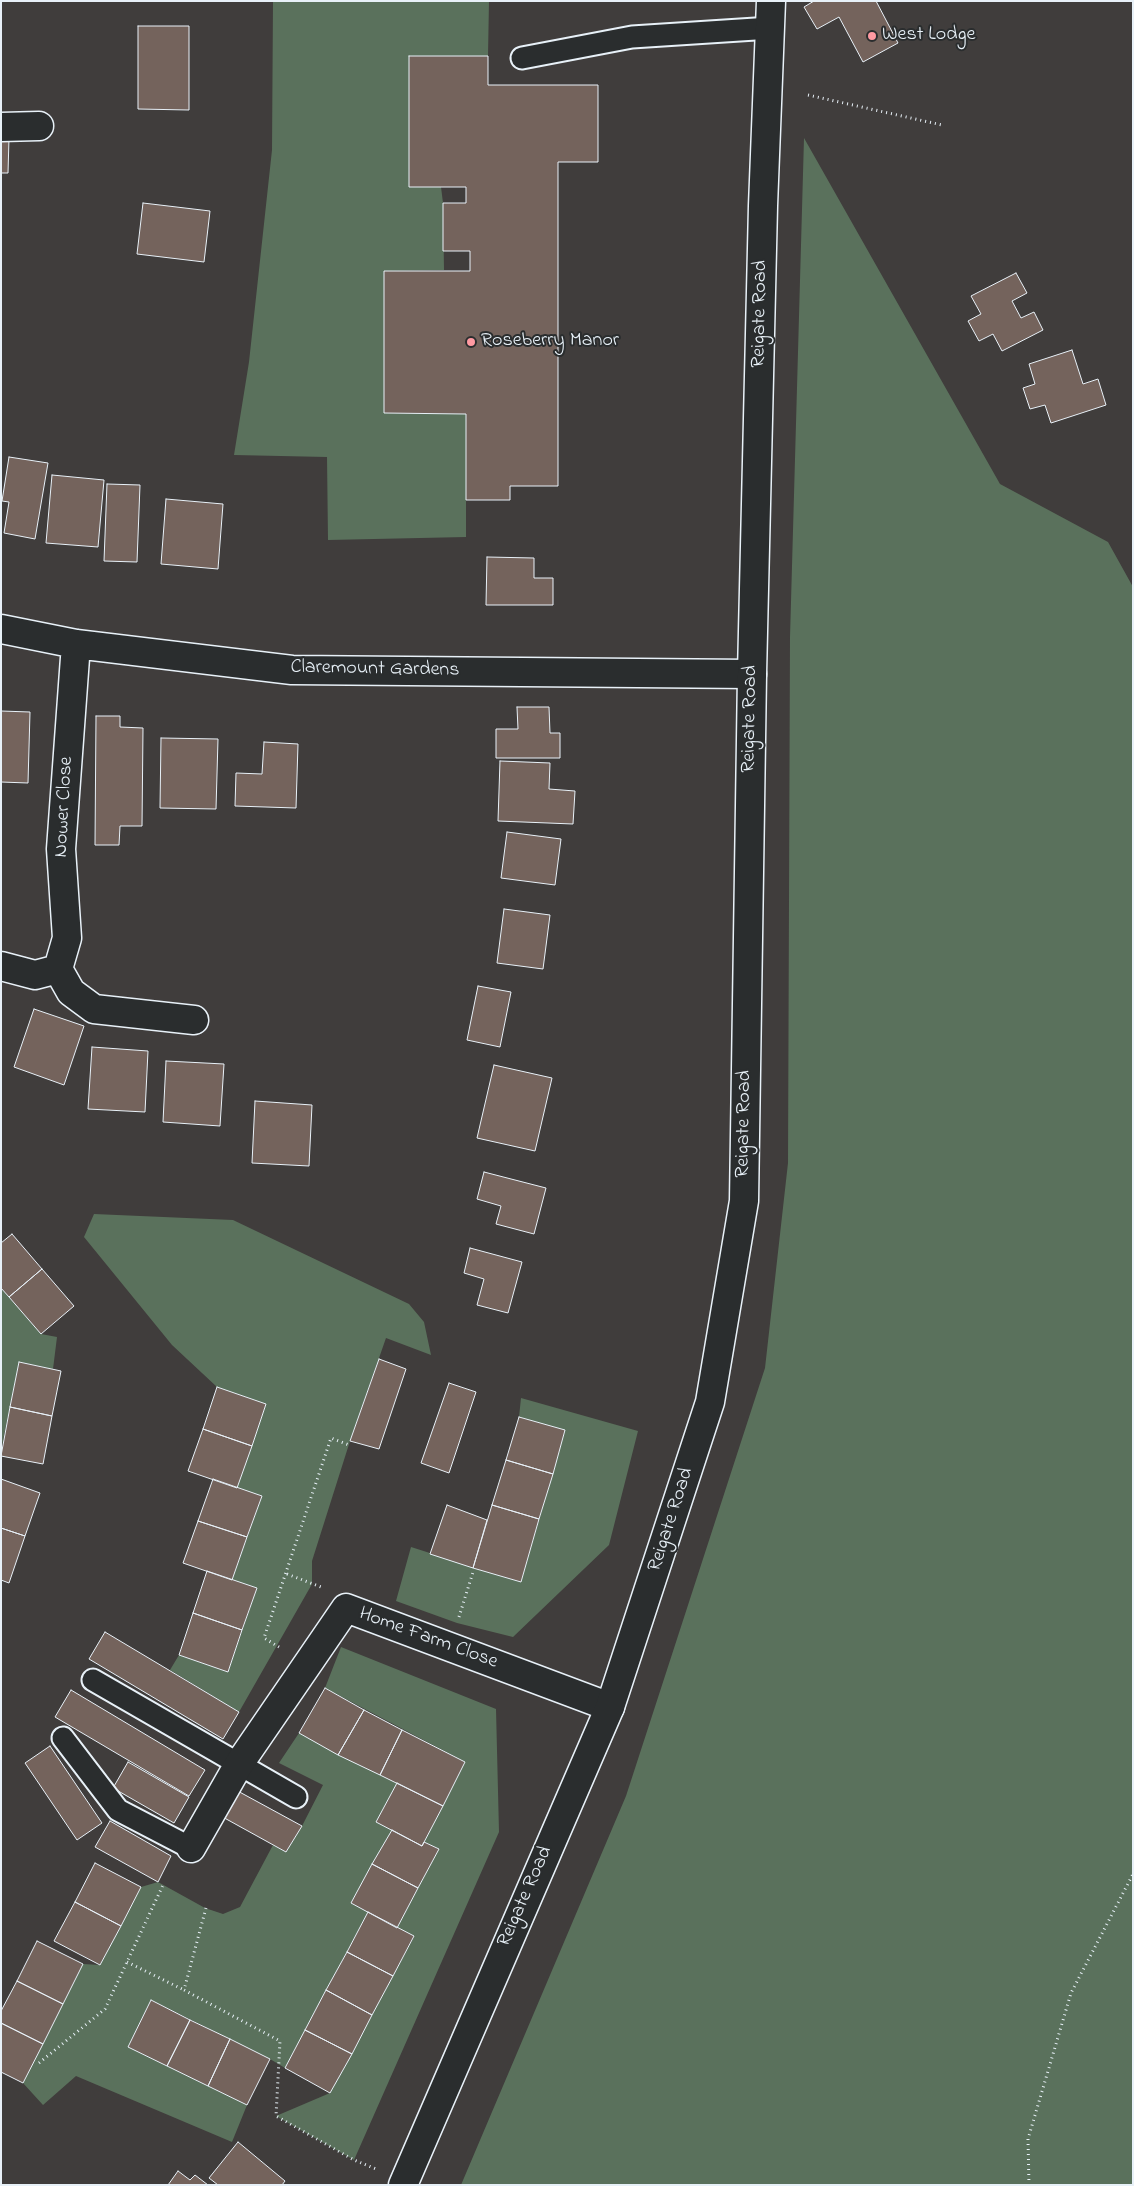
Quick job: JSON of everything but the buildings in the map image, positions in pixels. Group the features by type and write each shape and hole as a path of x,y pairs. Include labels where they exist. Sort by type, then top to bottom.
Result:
{"main road":[{"name":"Reigate Road","path":"404,2182 610,1707 710,1402 744,1201 752,674 771,1"},
{"path":"1,127 39,126"},
{"name":"Claremount Gardens","path":"1,629 76,644 292,670 752,674"},
{"name":"Nower Close","path":"58,969 66,938 61,849 76,644"},
{"path":"1,966 35,975 58,969 71,992 94,1009 194,1020"},
{"name":"Home Farm Close","path":"191,1848 238,1764 346,1608 610,1707"}],"lane":[{"path":"522,58 632,37 771,28"},
{"path":"93,1680 296,1797"},
{"path":"63,1738 118,1810 191,1848"}],"path":[{"path":"808,95 942,125"},
{"path":"308,1663 264,1638 331,1438 349,1445"},
{"path":"457,1623 473,1572"},
{"path":"287,1574 312,1584"},
{"path":"1029,2185 1028,2139 1071,1993 1133,1874"},
{"path":"39,2064 106,2009 163,1885"},
{"path":"184,1990 206,1908"},
{"path":"128,1962 280,2041 276,2116 354,2160 404,2182"}],"green space":[{"path":"273,1 489,1 488,56 409,56 409,186 441,187 444,270 384,271 384,413 466,414 466,537 328,540 327,457 234,455 249,362 272,150"},
{"path":"804,138 1000,484 1108,542 1133,587 1133,2185 461,2185 626,1796 765,1368 788,1163 790,637"},
{"path":"94,1214 233,1220 409,1304 424,1322 431,1355 386,1338 350,1441 312,1561 312,1584 239,1712 170,1670 179,1655 228,1672 257,1588 232,1580 262,1496 237,1488 266,1404 217,1387 172,1345 84,1237"},
{"path":"1,1288 41,1334 57,1337 53,1369 19,1362 1,1450"},
{"path":"521,1398 638,1431 609,1545 513,1637 457,1623 396,1601 411,1547 521,1582 565,1431 519,1417"},
{"path":"341,1647 496,1709 499,1832 354,2160 276,2116 330,2093 414,1937 397,1928 439,1849 424,1842 465,1762 325,1688"},
{"path":"299,1733 397,1783 392,1830 368,1912 285,2068 151,2000 128,2047 247,2105 232,2142 76,2076 43,2105 23,2083 83,1964 100,1965 141,1887 158,1882 205,1908 223,1914 240,1907 273,1845 286,1852 323,1785 279,1763"}],"place":[{"name":"West Lodge","path":"872,36"},
{"name":"Roseberry Manor","path":"471,342"}]}
